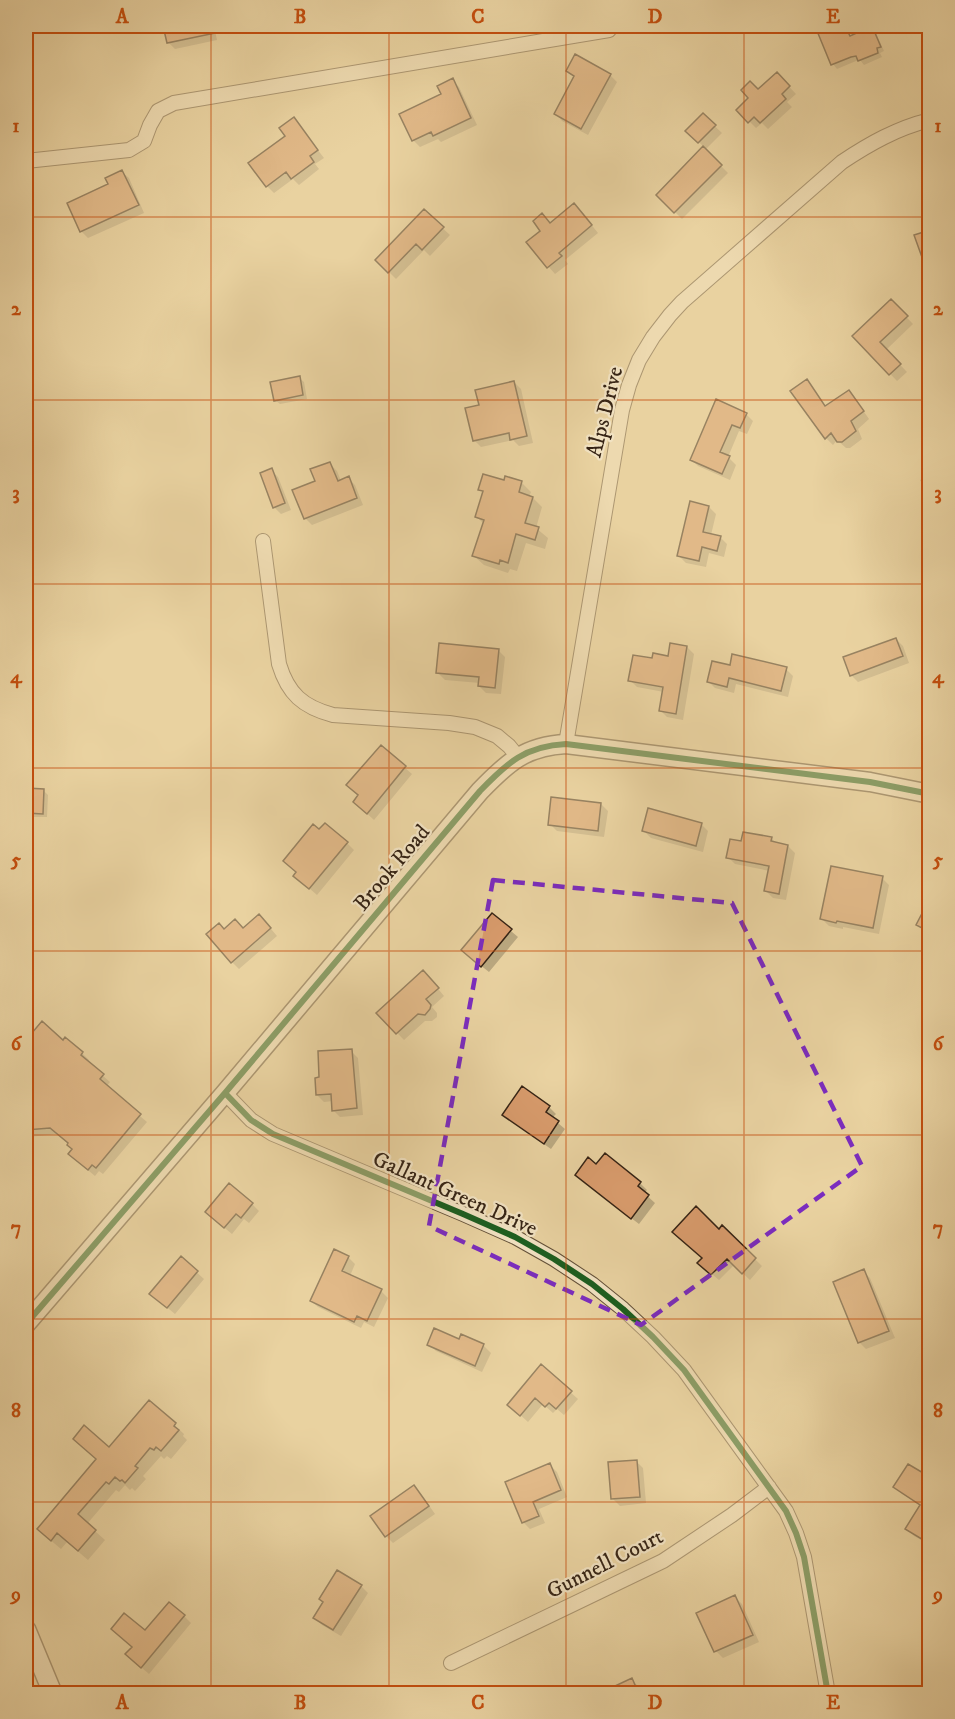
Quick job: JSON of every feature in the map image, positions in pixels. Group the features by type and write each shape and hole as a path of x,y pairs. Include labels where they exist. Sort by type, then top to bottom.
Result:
{"street":[{"path":"26,161 129,150 144,141 158,111 174,103 609,30"},
{"name":"Alps Drive","path":"566,744 622,410 635,370 653,337 682,302 842,162 892,132 930,120"},
{"path":"263,541 279,664 283,678 302,702 317,711 333,715 475,727 497,736 518,757"},
{"name":"Brook Road","path":"26,1324 478,794 502,768 518,757 536,749 555,744 566,744 870,782 930,794"},
{"name":"Gallant Green Drive","path":"225,1093 251,1120 273,1134 515,1237 592,1284 646,1330 684,1370 786,1511 804,1557 828,1694"},
{"name":"Gunnell Court","path":"451,1663 663,1560 732,1515 769,1487"},
{"path":"26,1629 53,1694"}],"highlighted area":[{"path":"493,880 732,903 862,1166 641,1325 429,1226"}],"building":[{"path":"163,26 224,26 225,31 167,43"},
{"path":"815,26 845,26 850,36 872,26 881,47 877,48 878,53 858,61 856,56 831,65"},
{"path":"575,54 611,74 581,129 554,114 574,76 566,71"},
{"path":"777,72 790,86 782,94 786,99 760,123 754,117 748,123 736,110 748,98 741,90 750,81 758,89"},
{"path":"453,78 471,118 433,136 431,132 412,141 399,114 441,94 437,86"},
{"path":"703,113 716,125 698,143 685,131"},
{"path":"294,117 318,150 310,156 314,162 291,179 286,172 266,187 248,163 285,136 279,128"},
{"path":"703,146 722,165 674,213 656,195"},
{"path":"122,170 139,205 80,232 67,203 108,184 105,178"},
{"path":"574,203 592,225 559,253 562,256 547,268 526,242 540,231 533,221 542,213 550,223"},
{"path":"424,209 444,227 422,250 416,244 388,273 375,260"},
{"path":"930,230 930,274 928,274 914,235"},
{"path":"891,299 908,316 880,342 901,364 889,375 852,336"},
{"path":"300,376 303,395 274,401 270,382"},
{"path":"807,379 825,406 849,390 864,411 851,421 856,431 842,442 837,442 831,433 825,439 790,391"},
{"path":"514,381 527,436 510,440 509,433 473,441 465,408 479,405 475,390"},
{"path":"716,399 747,413 740,428 732,425 720,452 730,456 722,474 690,460"},
{"path":"330,462 338,481 349,476 357,498 304,519 292,490 315,481 310,469"},
{"path":"272,468 285,503 273,508 260,473"},
{"path":"483,474 504,480 505,476 522,481 519,492 533,497 525,523 539,527 535,540 516,534 508,563 500,560 499,564 472,556 484,520 475,517 483,491 478,490"},
{"path":"690,501 709,506 703,532 721,536 717,551 702,547 699,561 677,556"},
{"path":"896,638 903,656 850,676 843,657"},
{"path":"439,643 499,649 495,688 478,686 479,677 436,673"},
{"path":"670,643 687,646 676,714 659,711 663,687 628,681 633,655 652,658 653,653 668,656"},
{"path":"732,654 787,667 781,691 729,678 727,687 707,682 712,661 730,665"},
{"path":"381,745 406,766 367,814 353,802 358,795 346,785"},
{"path":"26,788 44,789 43,814 26,813"},
{"path":"551,797 601,803 598,831 548,825"},
{"path":"648,808 702,823 696,846 642,831"},
{"path":"325,823 348,842 309,889 293,876 296,872 283,861 313,824 319,829"},
{"path":"743,832 772,837 771,841 788,845 779,894 764,891 769,866 726,858 730,839 741,841"},
{"path":"831,866 883,876 873,928 820,919"},
{"path":"930,898 930,932 916,925"},
{"path":"492,913 512,929 481,967 461,950"},
{"path":"259,914 271,928 231,963 206,934 219,923 224,929 235,919 243,928"},
{"path":"423,970 439,988 426,999 431,1005 425,1015 418,1014 396,1034 376,1013"},
{"path":"42,1021 63,1040 65,1037 83,1052 81,1055 104,1074 100,1079 141,1114 96,1168 92,1165 88,1170 68,1154 72,1149 67,1145 68,1143 50,1128 26,1130 26,1040"},
{"path":"352,1049 357,1108 332,1111 331,1094 316,1095 315,1078 319,1077 318,1051"},
{"path":"522,1086 550,1106 546,1112 559,1121 544,1144 502,1115"},
{"path":"605,1153 641,1182 638,1186 649,1195 631,1219 575,1175 588,1157 596,1164"},
{"path":"229,1183 253,1203 241,1218 236,1214 224,1228 205,1212"},
{"path":"696,1206 719,1229 722,1225 756,1258 742,1274 727,1259 711,1275 697,1263 702,1258 672,1232"},
{"path":"334,1249 349,1256 342,1271 382,1289 367,1321 357,1316 354,1322 310,1301"},
{"path":"181,1256 198,1271 167,1308 149,1294"},
{"path":"864,1269 889,1331 858,1343 833,1282"},
{"path":"434,1328 459,1339 461,1334 484,1344 475,1366 427,1345"},
{"path":"541,1364 572,1391 556,1409 549,1403 545,1407 535,1398 520,1416 507,1405"},
{"path":"149,1400 176,1423 174,1426 179,1430 161,1451 156,1447 154,1450 150,1448 135,1466 138,1468 125,1483 115,1477 109,1484 106,1482 78,1514 96,1530 78,1551 57,1533 51,1541 37,1529 96,1459 73,1439 84,1425 109,1447"},
{"path":"637,1460 640,1497 611,1499 608,1462"},
{"path":"550,1463 561,1490 533,1502 539,1516 522,1523 505,1482"},
{"path":"908,1464 930,1477 930,1544 905,1529 920,1505 893,1487"},
{"path":"414,1485 429,1506 385,1537 370,1516"},
{"path":"337,1570 362,1585 333,1630 313,1618 323,1602 319,1599"},
{"path":"735,1595 753,1635 714,1652 696,1613"},
{"path":"169,1602 185,1615 141,1668 125,1654 132,1647 111,1629 124,1613 145,1630"},
{"path":"632,1678 639,1694 598,1694"}],"cycle path":[{"path":"26,1324 480,791 508,764 528,752 552,745 566,744 870,782 930,794"},
{"path":"225,1093 251,1120 273,1134 515,1237 554,1259 592,1284 653,1337 684,1370 786,1511 804,1557 828,1694"}]}
